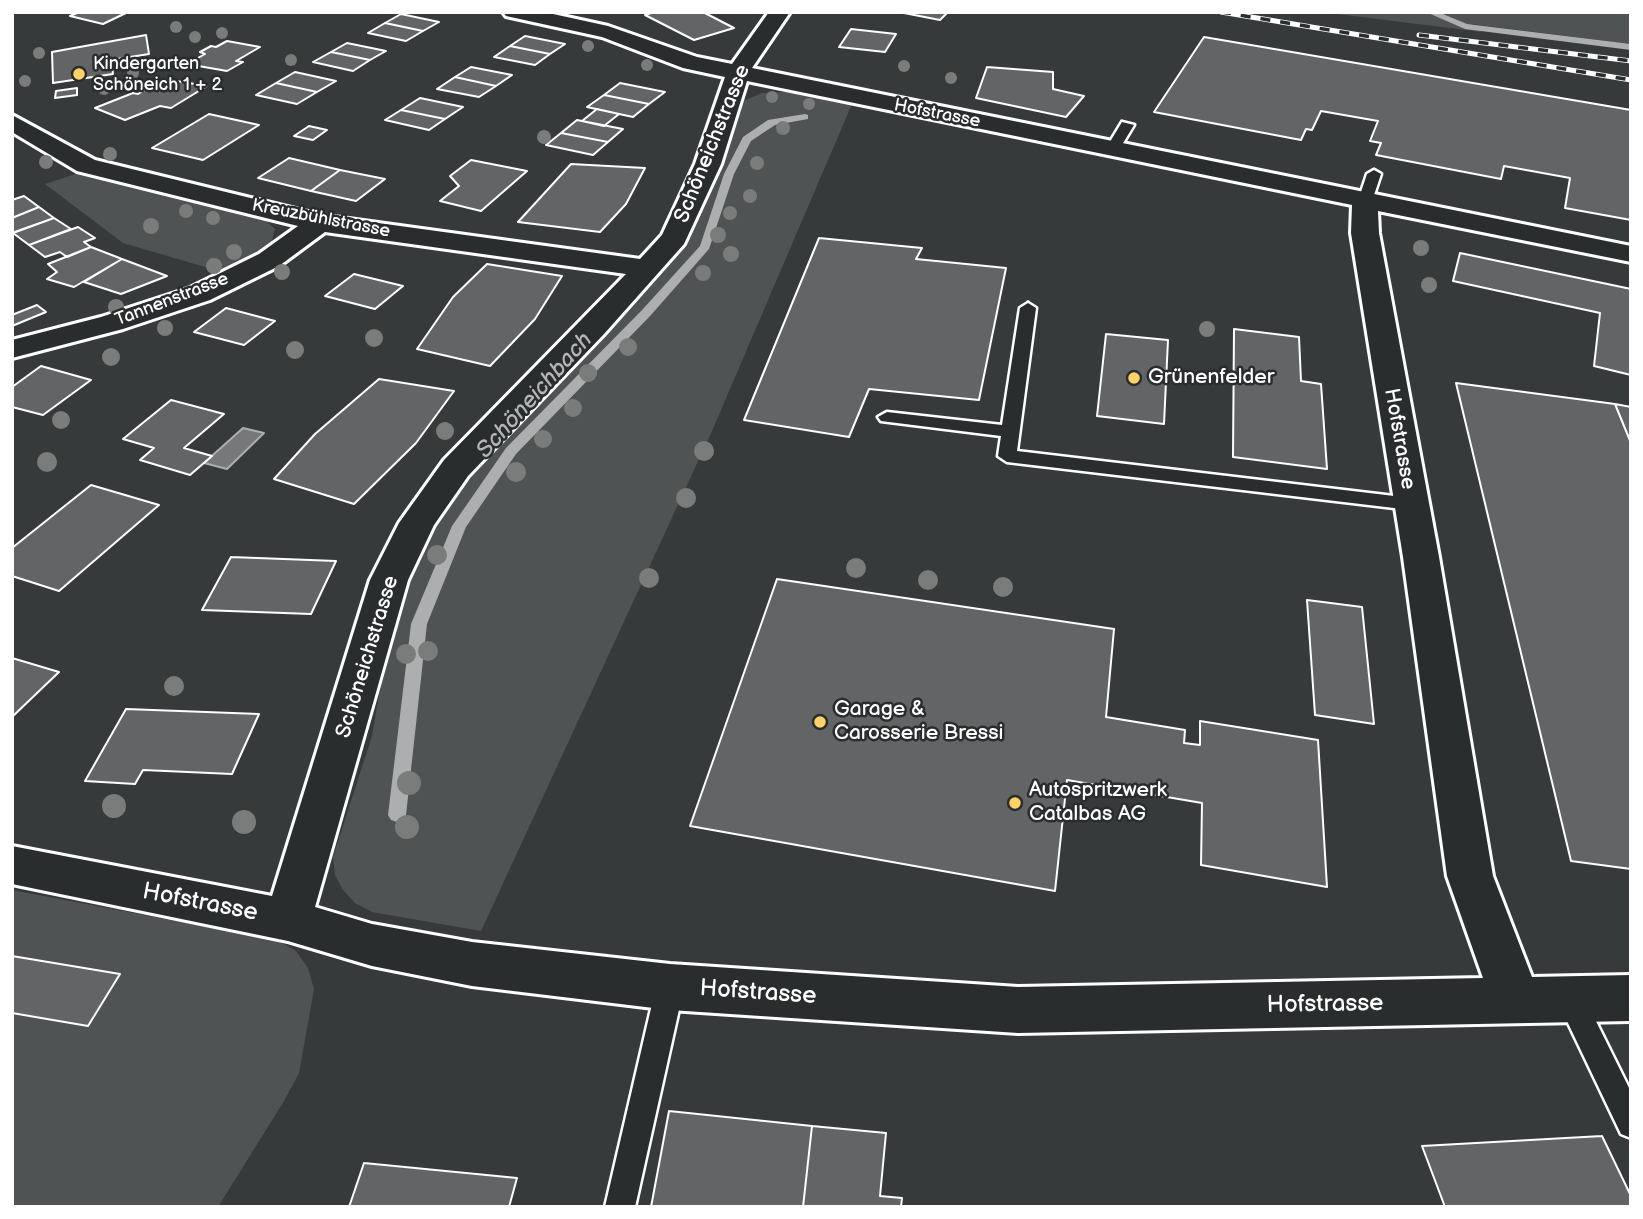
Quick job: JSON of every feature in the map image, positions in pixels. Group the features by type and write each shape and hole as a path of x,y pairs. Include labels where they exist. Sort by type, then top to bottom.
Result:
{"street":[{"name":"Hofstrasse","path":"513,12 583,25 691,63 1112,149 1369,188 1631,254"},
{"name":"Schöneichstrasse","path":"288,920 389,580 417,523 456,468 593,328 674,238 708,164 738,72 780,12"},
{"name":"Kreuzbühlstrasse","path":"12,122 86,166 320,223 645,268"},
{"name":"Hofstrasse","path":"1369,188 1365,233 1469,876 1516,1002"},
{"name":"Tannenstrasse","path":"12,349 112,323 200,294 269,260 320,223"},
{"name":"Hofstrasse","path":"12,865 288,920 372,945 472,964 670,987 1018,1010 1631,998"}],"lane":[{"path":"1112,149 1127,125"},
{"path":"1028,308 1007,456 1410,504"},
{"path":"887,417 1011,432"},
{"path":"620,1207 670,987"},
{"path":"1571,1000 1631,1124"}],"shaded area":[{"path":"1322,12 1631,12 1631,44 1471,24 1482,32"},
{"path":"787,92 852,104 712,431 481,931 372,912 355,903 343,890 335,875 333,857 372,736 392,618 415,554 476,459 691,235 743,101 762,93"},
{"path":"76,174 264,219 275,229 271,244 229,274 123,243 45,184"},
{"path":"243,428 264,433 227,469 204,463"},
{"path":"12,890 277,940 296,951 308,968 314,989 299,1073 218,1207 12,1207"}],"building":[{"path":"79,12 128,12 103,24 70,16"},
{"path":"654,12 703,12 734,28 694,40 645,15"},
{"path":"899,12 948,12 940,20"},
{"path":"401,14 439,22 423,31 385,23"},
{"path":"385,23 423,31 406,41 368,33"},
{"path":"851,29 896,34 885,52 839,47"},
{"path":"146,35 149,54 111,60 113,74 53,83 52,52"},
{"path":"525,36 565,44 550,54 510,46"},
{"path":"1204,37 1631,110 1631,220 1565,208 1570,178 1504,166 1501,179 1376,155 1381,143 1370,141 1378,121 1321,111 1312,130 1306,129 1301,140 1154,112"},
{"path":"227,41 260,47 236,61 243,62 227,71 187,64 205,54 200,52"},
{"path":"347,43 386,51 370,60 331,52"},
{"path":"510,46 550,54 535,65 494,57"},
{"path":"331,52 370,60 353,71 313,62"},
{"path":"471,67 512,75 496,86 455,77"},
{"path":"987,67 1053,72 1053,89 1084,96 1066,117 976,98"},
{"path":"295,72 336,81 317,92 276,83"},
{"path":"455,77 496,86 479,97 437,89"},
{"path":"164,79 207,86 171,108 160,106 125,120 95,108 133,93 138,94"},
{"path":"276,83 317,92 297,104 256,95"},
{"path":"620,83 665,92 649,104 604,95"},
{"path":"77,88 77,95 55,98 56,91"},
{"path":"604,95 649,104 633,117 587,107"},
{"path":"420,98 463,107 445,119 401,110"},
{"path":"597,109 619,114 604,126 582,121"},
{"path":"401,110 445,119 429,130 385,120"},
{"path":"209,114 259,125 203,160 152,148"},
{"path":"577,120 623,129 608,142 561,133"},
{"path":"309,126 327,130 313,140 294,136"},
{"path":"561,133 608,142 593,155 546,145"},
{"path":"289,158 340,170 311,191 258,178"},
{"path":"471,160 527,171 481,211 440,201 459,186 450,176"},
{"path":"571,164 645,168 626,204 600,232 518,222"},
{"path":"340,170 385,179 356,201 311,191"},
{"path":"24,196 39,207 12,218 12,200"},
{"path":"39,207 54,218 12,233 12,218"},
{"path":"54,218 71,229 29,245 13,233"},
{"path":"78,227 95,238 84,242 91,247 67,257 60,252 45,257 29,245"},
{"path":"819,238 922,248 916,259 1006,268 979,400 869,389 849,437 744,420"},
{"path":"91,247 122,259 74,287 47,279 57,272 48,264"},
{"path":"1460,253 1631,289 1631,375 1594,366 1600,313 1453,281"},
{"path":"122,259 167,276 121,294 84,282"},
{"path":"487,264 562,276 535,319 490,366 417,349 453,297"},
{"path":"354,274 403,286 375,309 325,296"},
{"path":"37,305 46,312 12,326 12,315"},
{"path":"226,308 275,321 244,345 194,332"},
{"path":"1234,329 1299,337 1301,381 1321,384 1327,469 1233,457"},
{"name":"Grünenfelder","path":"1106,334 1168,340 1164,424 1097,416"},
{"path":"41,366 91,380 43,415 12,407 12,387"},
{"path":"379,379 454,391 416,443 354,504 274,479 315,434"},
{"path":"1456,383 1615,404 1631,443 1631,869 1571,861"},
{"path":"171,400 224,414 184,448 212,456 190,475 140,460 154,448 123,439"},
{"path":"1615,404 1631,407 1631,443"},
{"path":"91,485 159,505 59,591 12,576 12,548"},
{"path":"231,557 336,561 311,614 202,610"},
{"path":"777,579 1114,629 1106,717 1185,730 1184,743 1200,745 1200,721 1318,740 1327,887 1201,865 1202,803 1067,780 1055,891 690,826"},
{"path":"1307,600 1362,607 1374,724 1315,715"},
{"path":"12,658 59,672 12,717"},
{"path":"126,709 259,714 232,774 143,770 135,784 85,781"},
{"path":"12,956 120,974 88,1026 12,1013"},
{"path":"669,1111 812,1126 803,1207 651,1207"},
{"path":"812,1126 886,1133 880,1196 902,1198 901,1207 803,1207"},
{"path":"1602,1136 1631,1196 1631,1207 1445,1207 1422,1146"},
{"path":"364,1163 517,1178 509,1207 349,1207"}],"waterway":[{"path":"1430,12 1465,26 1631,47"},
{"name":"Schöneichbach","path":"397,815 419,624 459,526 511,451 647,312 705,247 729,174 747,139 772,122 805,117"}],"railway":[{"path":"1221,12 1631,80"},
{"path":"1419,35 1631,61"}],"place":[{"name":"Kindergarten Schöneich 1 + 2","path":"79,74"},
{"name":"Grünenfelder","path":"1134,378"},
{"name":"Garage & Carosserie Bressi","path":"820,722"},
{"name":"Autospritzwerk Catalbas AG","path":"1015,803"}]}
